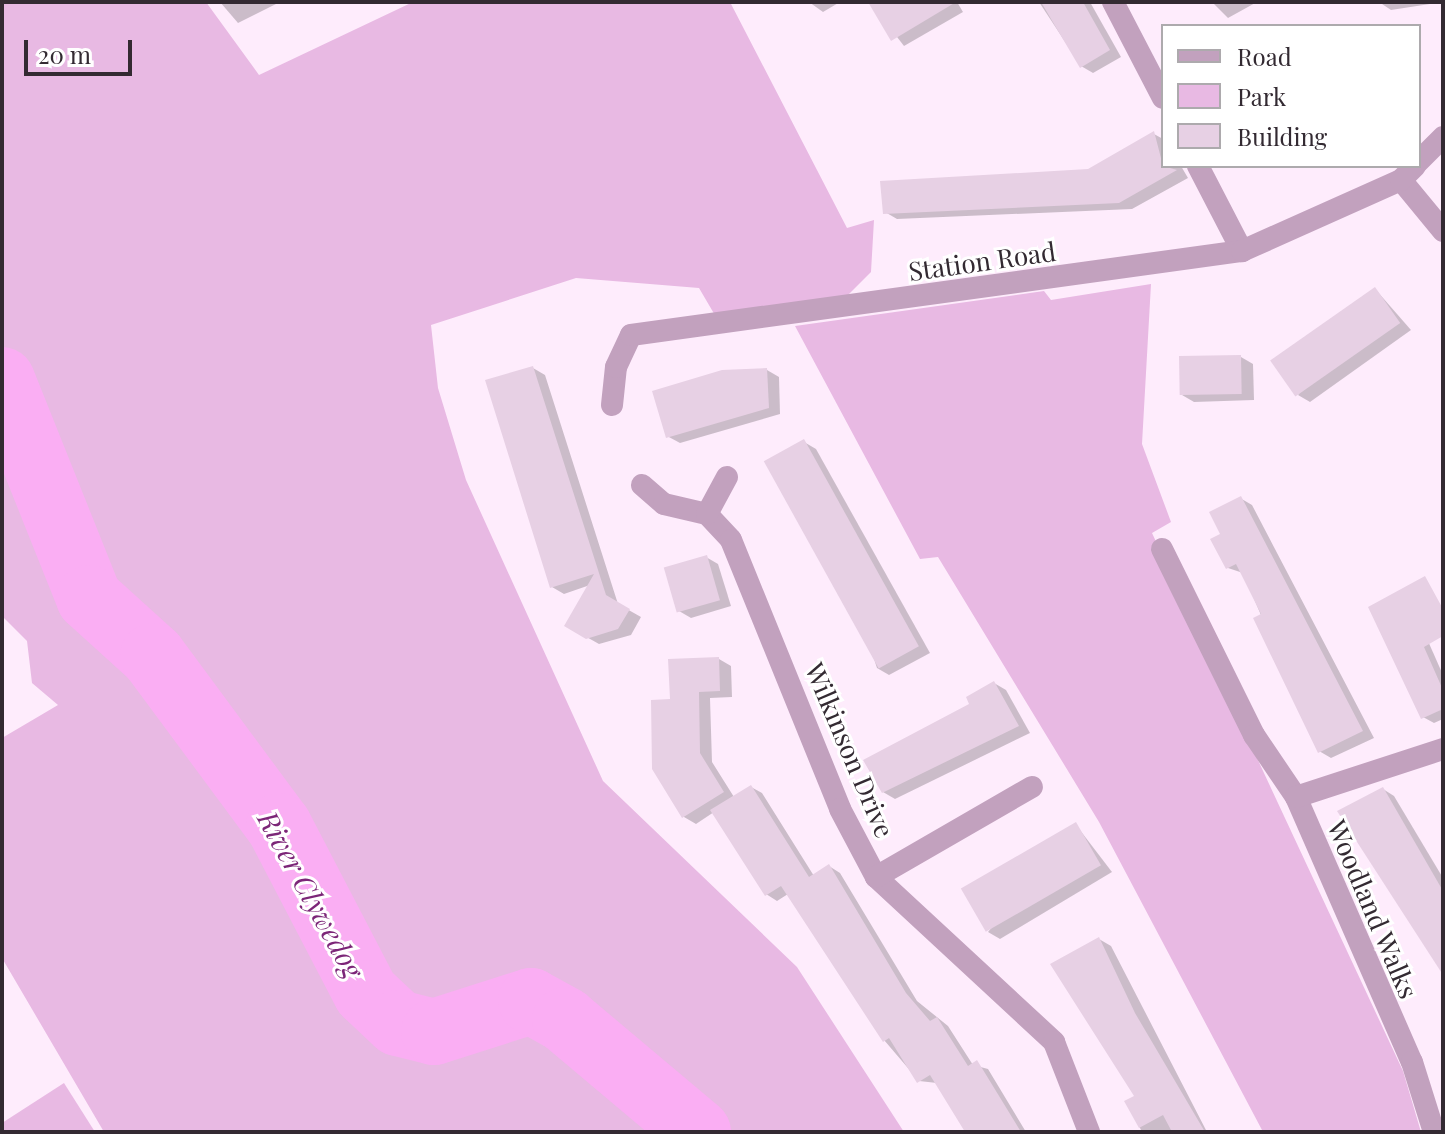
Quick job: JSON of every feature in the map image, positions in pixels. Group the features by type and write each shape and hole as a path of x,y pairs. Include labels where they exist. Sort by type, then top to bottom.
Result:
{"street":[{"path":"1113,2 1161,94"},
{"path":"1421,159 1443,137"},
{"path":"1199,168 1242,251"},
{"path":"1408,173 1443,231"},
{"name":"Station Road","path":"612,405 616,367 631,335 1242,251 1408,173"},
{"path":"642,485 664,504 707,514 727,477"},
{"name":"Wilkinson Drive","path":"707,514 746,566 840,809 876,877 1054,1042 1089,1132"},
{"name":"Woodland Walks","path":"1162,549 1254,735 1296,797 1412,1062 1434,1132"},
{"name":"Woodland Walks","path":"1296,797 1443,749"},
{"path":"876,877 1032,787"}],"green space":[{"path":"2,2 206,2 259,75 413,2 730,2 847,228 874,220 871,272 842,301 716,317 699,288 576,278 431,325 438,388 466,480 603,781 797,967 904,1132 104,1132 2,958 2,738 58,705 32,683 27,641 2,616","holes":["89,581 104,604 143,634 167,639 170,656 236,750 225,774 206,735 173,717 158,685 78,599"]},
{"path":"1151,284 1142,444 1171,522 1152,533 1403,1071 1421,1132 1262,1130 1099,822 938,557 920,559 795,326 1044,291 1051,300"},
{"path":"64,1083 95,1132 2,1132 2,1123"}],"building":[{"path":"868,2 956,2 891,41"},
{"path":"1041,2 1083,2 1110,50 1080,68"},
{"path":"1154,131 1161,168 1177,170 1119,203 883,214 880,181 1088,169"},
{"path":"1375,287 1400,323 1295,396 1270,360"},
{"path":"1241,355 1242,394 1180,395 1179,356"},
{"path":"533,366 606,595 630,609 618,629 586,639 564,626 594,574 550,588 485,380"},
{"path":"767,368 769,408 666,438 652,391 722,370"},
{"path":"804,439 919,646 879,669 764,461"},
{"path":"1241,496 1363,731 1318,753 1253,618 1261,614 1236,564 1226,569 1210,539 1220,534 1209,512"},
{"path":"707,555 720,600 677,613 664,567"},
{"path":"1425,576 1443,609 1443,636 1424,647 1443,690 1443,709 1421,719 1368,607"},
{"path":"719,657 720,691 699,692 700,753 724,792 682,818 652,769 651,700 670,699 668,659"},
{"path":"994,681 1019,726 882,793 863,760 969,704 966,697"},
{"path":"751,785 809,877 829,864 906,993 930,1021 937,1017 968,1066 977,1060 1021,1132 965,1132 930,1075 917,1083 889,1038 883,1042 781,886 765,896 710,810"},
{"path":"1383,787 1443,891 1443,975 1337,811"},
{"path":"1076,822 1101,865 986,932 961,888"},
{"path":"1099,937 1135,1013 1205,1132 1172,1132 1163,1115 1139,1128 1124,1101 1134,1096 1050,964"}],"waterway":[{"name":"River Clywedog","path":"2,380 89,598 153,656 279,826 366,993 398,1023 434,1032 531,1001 565,1020 698,1132"}]}
